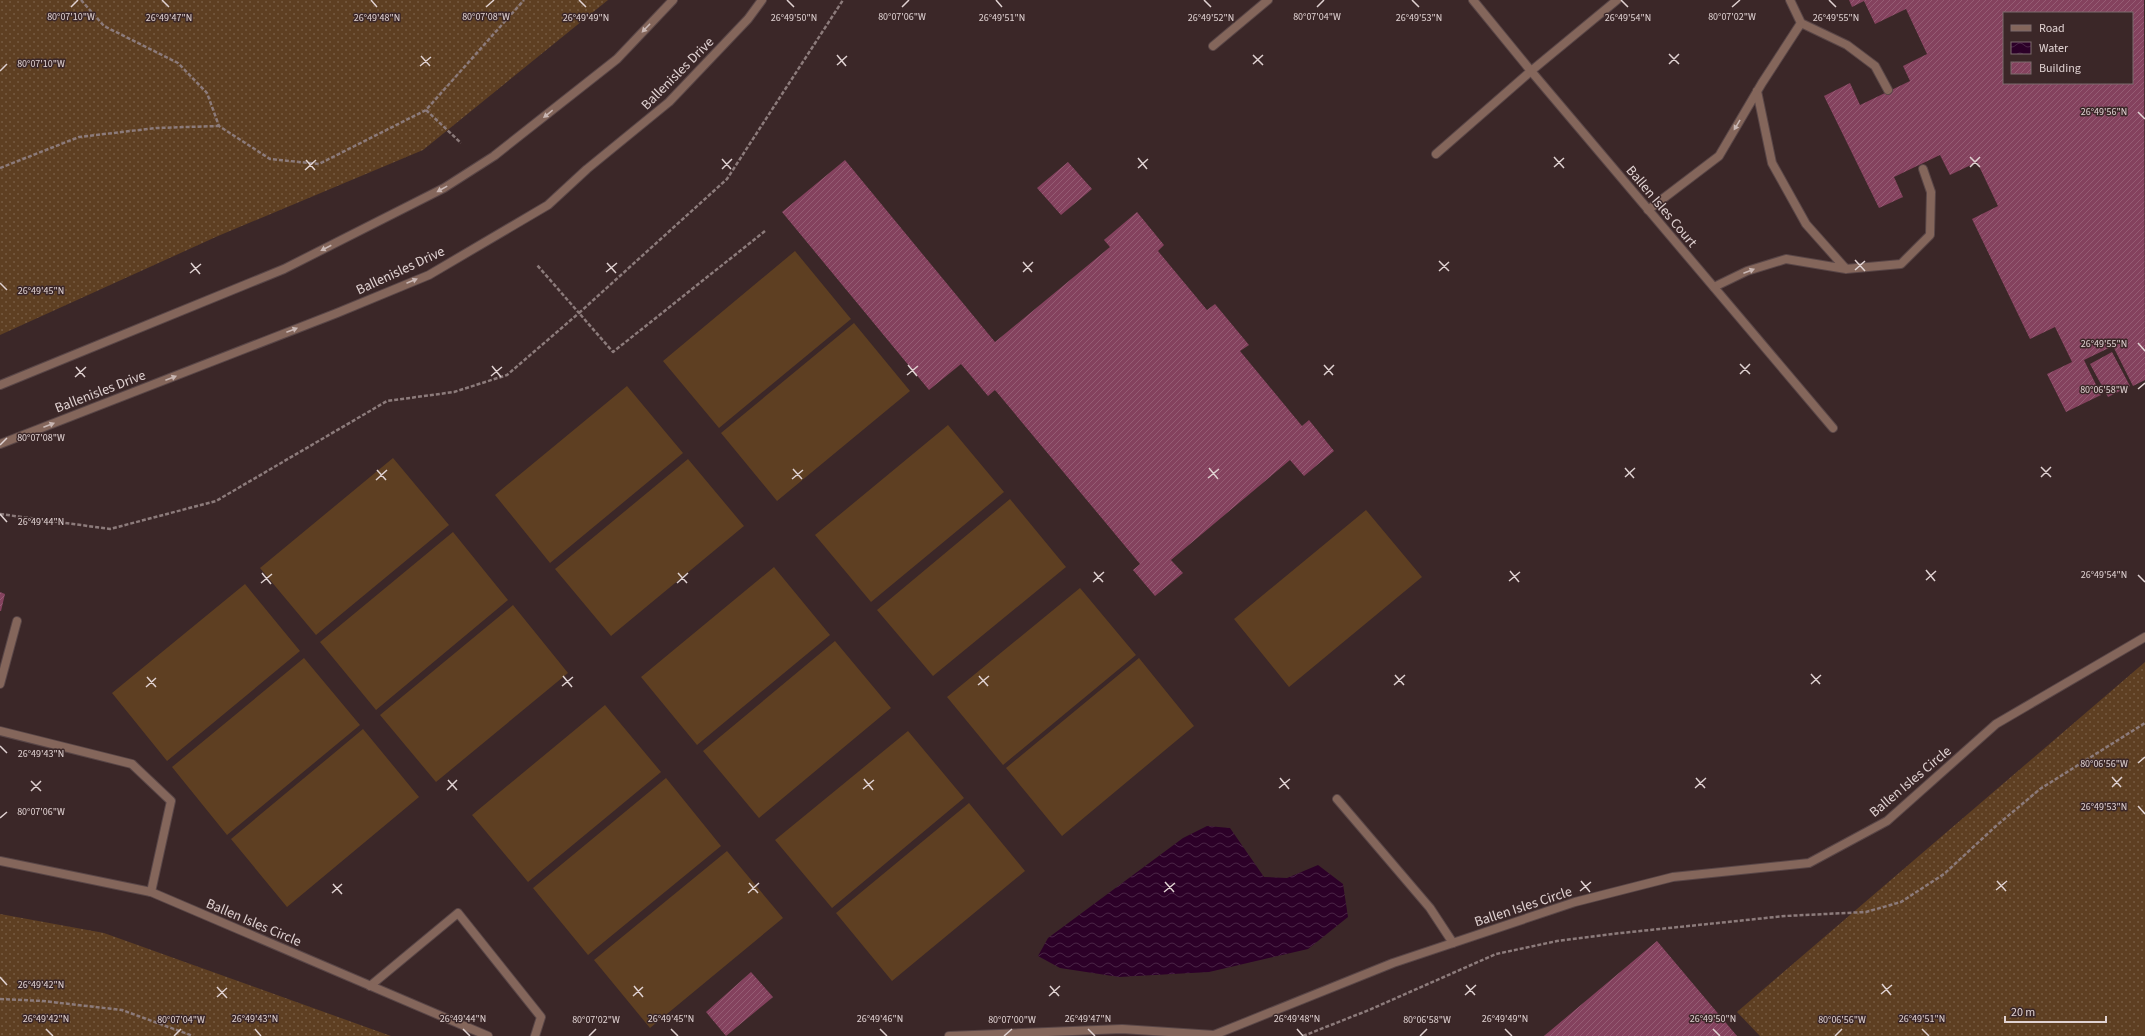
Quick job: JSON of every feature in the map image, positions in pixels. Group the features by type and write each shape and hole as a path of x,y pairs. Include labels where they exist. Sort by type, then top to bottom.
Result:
{"street":[{"path":"0,385 284,269 444,188 494,156 617,59 673,0"},
{"name":"Ballenisles Drive","path":"0,444 337,313 429,275 548,205 587,169 669,102 748,19 762,0"},
{"path":"1213,46 1268,0"},
{"name":"Ballen Isles Court","path":"1473,0 1531,71 1833,428"},
{"path":"1436,154 1531,71 1617,0"},
{"path":"1790,0 1801,23 1847,45 1875,66 1888,90"},
{"path":"1648,210 1719,156 1757,91 1801,23"},
{"path":"1757,91 1772,163 1806,224 1846,269"},
{"path":"1714,287 1747,271 1786,259 1846,269 1901,264 1930,235 1931,192 1923,169"},
{"path":"0,684 17,621"},
{"name":"Ballen Isles Circle","path":"949,1036 1122,1029 1214,1034 1393,963 1575,902 1673,877 1809,863 1887,821 1996,724 2145,637"},
{"path":"0,731 132,764 171,802 151,892"},
{"path":"1337,799 1430,908 1453,943"},
{"name":"Ballen Isles Circle","path":"0,862 151,892 488,1036"},
{"path":"370,986 458,913 541,1018 535,1036"}],"path":[{"path":"81,0 104,26 178,63 207,92 220,126"},
{"path":"0,168 80,137 156,128 220,126 270,159 319,164 426,110 524,0"},
{"path":"0,514 110,529 216,501 387,401 454,392 507,375 579,313 727,179 843,0"},
{"path":"426,110 461,143"},
{"path":"537,265 613,352 765,231"},
{"path":"1303,1036 1369,1010 1496,954 1557,941 1621,933 1785,916 1866,912 1901,902 1944,874 1996,826 2040,789 2145,723"},
{"path":"0,999 43,1001 122,1010 193,1036"}],"shaded area":[{"path":"0,0 608,0 423,150 218,236 0,335"},
{"path":"795,251 851,319 719,428 663,361"},
{"path":"854,323 910,391 777,501 721,433"},
{"path":"627,386 683,453 550,563 495,495"},
{"path":"948,425 1004,492 871,602 815,535"},
{"path":"393,458 449,525 316,635 260,568"},
{"path":"688,459 744,526 611,636 555,569"},
{"path":"1010,499 1066,567 933,676 877,610"},
{"path":"1366,510 1422,577 1289,687 1234,619"},
{"path":"453,532 508,600 376,710 320,642"},
{"path":"774,567 830,635 697,745 641,677"},
{"path":"245,584 300,651 167,761 112,693"},
{"path":"1080,588 1136,655 1003,765 947,697"},
{"path":"513,605 568,673 436,782 380,715"},
{"path":"835,641 891,708 759,818 703,751"},
{"path":"304,658 360,725 227,835 172,767"},
{"path":"1139,658 1194,726 1062,836 1006,768"},
{"path":"2145,662 2145,1036 1760,1036 1737,1012"},
{"path":"605,705 661,772 528,882 472,815"},
{"path":"363,729 419,797 287,907 231,839"},
{"path":"908,731 964,798 832,908 775,840"},
{"path":"666,778 721,846 588,955 533,888"},
{"path":"969,803 1025,871 892,981 836,913"},
{"path":"727,851 783,918 650,1028 594,960"},
{"path":"0,914 104,933 391,1036 0,1036"},
{"path":"2145,996 2145,1036 2135,1036 2141,1024 2143,1001"}],"water":[{"path":"1207,826 1230,828 1264,877 1287,878 1318,865 1343,884 1348,917 1308,949 1209,972 1119,977 1060,968 1038,956 1048,938 1183,838"}],"building":[{"path":"1849,0 2144,0 2145,380 2133,386 2113,346 2084,360 2101,395 2066,412 2047,374 2072,362 2055,327 2030,339 1972,219 1998,206 1977,162 1950,175 1940,155 1894,177 1903,197 1879,208 1824,96 1850,83 1860,105 1910,81 1903,66 1927,54 1906,9 1875,24 1864,1 1852,7"},
{"path":"845,160 995,342 1110,247 1104,240 1137,212 1164,245 1158,251 1207,310 1215,304 1249,345 1240,351 1302,426 1309,420 1334,451 1304,476 1290,460 1171,560 1183,573 1155,596 1133,570 1140,564 995,390 988,396 961,364 929,390 782,212"},
{"path":"1068,162 1092,189 1061,215 1037,188"},
{"path":"2112,352 2130,386 2108,397 2090,364"},
{"path":"0,592 5,594 1,611 0,611"},
{"path":"1657,941 1737,1036 1544,1036"},
{"path":"751,972 773,997 726,1036 706,1012"}]}
